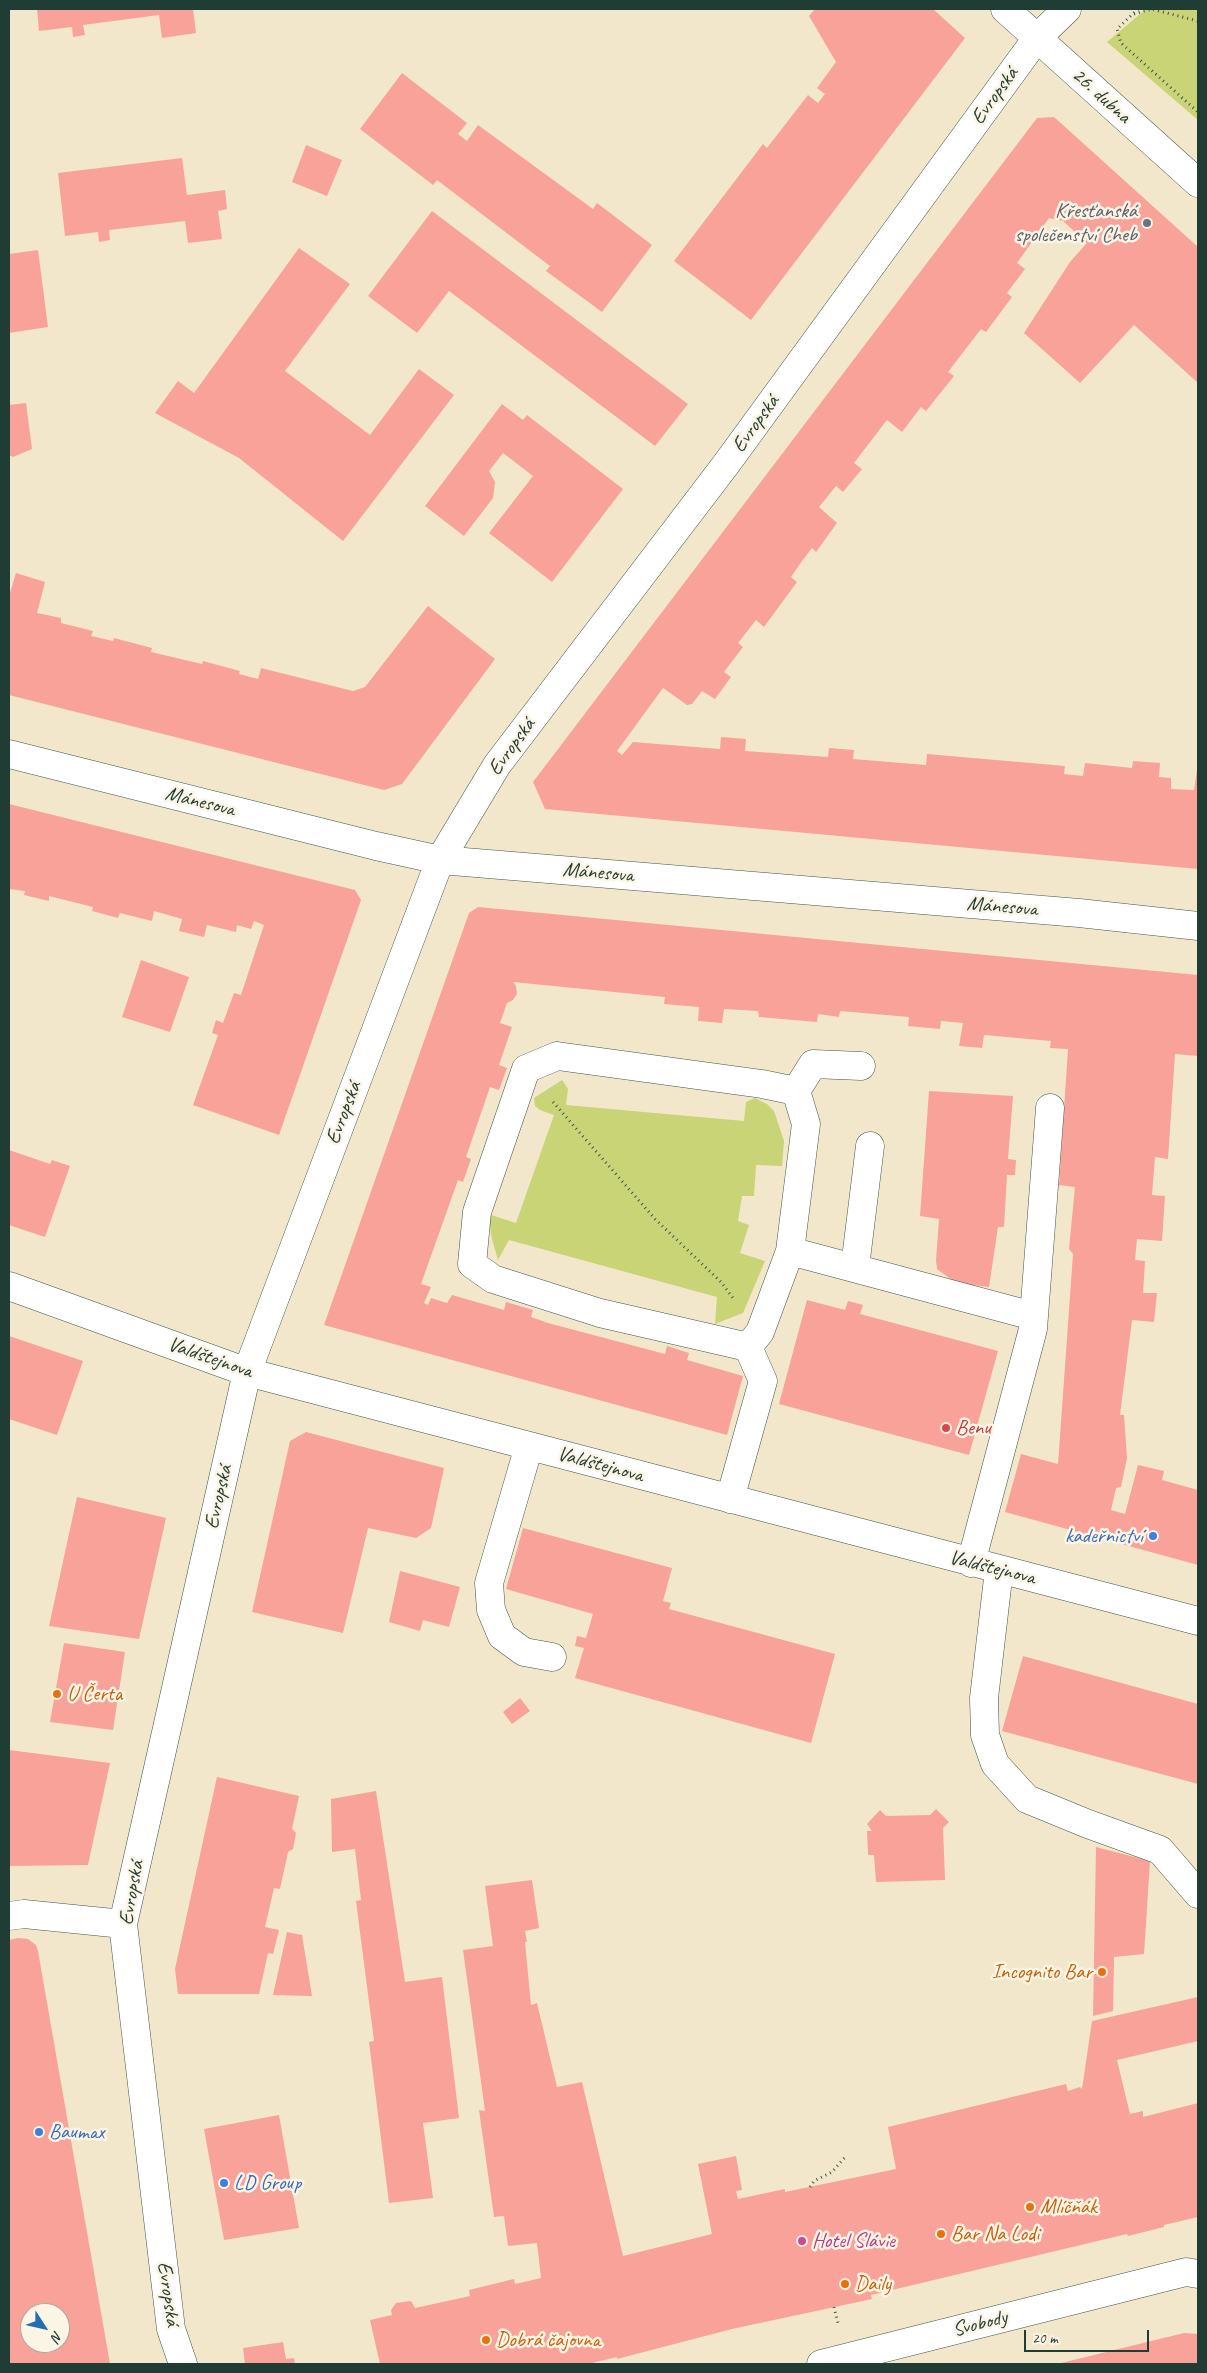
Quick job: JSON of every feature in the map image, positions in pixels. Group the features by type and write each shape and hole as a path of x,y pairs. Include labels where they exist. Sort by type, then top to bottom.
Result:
{"street":[{"name":"26. dubna","path":"1005,9 1198,183"},
{"name":"Evropská","path":"183,2364 172,2329 123,1924 247,1372 440,860 497,765 727,463 1037,38 1067,9"},
{"name":"Mánesova","path":"9,754 376,846 440,860 1069,912 1198,926"},
{"path":"754,1340 600,1313 493,1279 472,1264 477,1212 526,1069 557,1056 762,1084 796,1091"},
{"path":"730,1499 763,1381 754,1340 790,1251 806,1124 796,1091 813,1064 861,1066"},
{"path":"971,1562 1030,1339 1050,1108"},
{"path":"855,1268 870,1146"},
{"path":"790,1251 1033,1316"},
{"name":"Valdštejnova","path":"9,1286 247,1372 1198,1621"},
{"path":"529,1446 489,1583 491,1610 502,1636 524,1652 552,1657"},
{"path":"999,1570 984,1698 985,1735 995,1764 1027,1799 1088,1824 1160,1850 1198,1894"},
{"path":"9,1916 24,1914 123,1924"},
{"name":"Svobody","path":"820,2364 1186,2272 1198,2274"}],"path":[{"path":"1138,9 1117,29 1121,43 1198,112"},
{"path":"1132,15 1151,9 1198,21"},
{"path":"535,1065 544,1090 569,1123 655,1219 721,1282 754,1340"},
{"path":"810,2187 814,2181 832,2172 846,2156"}],"green space":[{"path":"1146,9 1198,9 1198,120 1107,42"},
{"path":"562,1080 568,1089 566,1105 744,1121 746,1102 755,1098 767,1104 774,1111 784,1141 782,1166 756,1165 754,1196 742,1196 738,1221 749,1225 740,1253 765,1261 743,1313 715,1324 717,1297 509,1240 498,1260 488,1214 516,1223 554,1115 535,1106 534,1098"}],"building":[{"path":"37,9 193,9 196,33 162,38 159,15 83,25 85,35 73,37 72,27 39,31"},
{"path":"815,9 933,9 965,38 751,320 674,261 763,144 767,148 808,95 818,103 825,94 817,88 836,62 809,16"},
{"path":"402,73 467,123 458,134 467,141 478,125 593,209 597,203 652,245 602,312 546,271 550,266 437,180 433,185 360,129"},
{"path":"1054,117 1198,247 1198,383 1134,325 1080,383 1024,333 1070,262 1087,243 1063,221 1049,218 1017,263 1025,269 1007,293 1012,297 986,332 981,329 948,372 954,376 926,411 921,407 902,432 887,420 854,463 862,469 843,492 836,486 819,507 837,523 816,552 812,548 802,561 791,577 797,582 764,627 756,620 738,643 743,647 724,672 731,677 715,699 702,691 692,704 687,705 663,688 617,751 622,755 633,742 720,749 721,737 746,739 745,751 828,757 829,748 854,750 853,759 926,765 927,754 1065,766 1064,774 1083,776 1085,763 1132,768 1133,761 1160,763 1159,777 1171,778 1171,789 1194,790 1198,763 1198,869 545,809 533,782 1037,118"},
{"path":"306,145 342,160 327,196 292,182"},
{"path":"182,158 187,195 225,190 227,209 218,211 222,239 188,243 185,221 109,230 110,240 99,242 98,232 65,236 58,173"},
{"path":"432,211 688,404 655,446 449,291 417,333 368,296"},
{"path":"299,248 350,284 285,371 370,435 419,369 454,395 343,541 239,458 155,413 178,381 194,393"},
{"path":"38,250 48,327 9,333 9,254"},
{"path":"26,403 32,449 13,457 9,455 9,405"},
{"path":"502,404 523,420 527,415 623,489 552,582 489,533 533,476 503,453 489,471 495,482 493,498 464,536 425,506"},
{"path":"16,573 45,582 37,613 61,618 61,623 93,631 91,636 113,641 114,638 152,648 151,652 202,664 203,661 240,671 239,674 258,679 261,668 353,691 365,687 428,606 495,659 402,784 384,790 9,695 9,596"},
{"path":"9,804 355,890 361,900 279,1135 193,1105 218,1035 212,1033 216,1020 223,1023 234,993 241,995 264,925 254,921 251,929 237,925 236,932 207,925 204,937 179,931 182,919 154,911 152,921 120,913 118,918 92,911 93,907 49,896 49,901 24,895 25,891 9,889"},
{"path":"478,907 1198,975 1198,1056 1175,1054 1168,1159 1155,1157 1152,1195 1165,1196 1162,1241 1137,1239 1135,1260 1145,1261 1143,1293 1157,1293 1154,1322 1132,1320 1120,1415 1124,1415 1127,1458 1121,1487 1116,1488 1111,1510 1125,1514 1138,1465 1164,1471 1162,1480 1198,1490 1198,1565 1005,1512 1021,1454 1058,1464 1073,1254 1069,1249 1075,1187 1059,1185 1068,1049 1050,1048 1051,1041 984,1035 982,1048 959,1046 963,1023 941,1021 940,1029 908,1026 909,1017 840,1011 839,1017 818,1014 817,1022 759,1017 758,1011 724,1009 722,1023 698,1021 699,1007 664,1004 665,997 513,982 516,986 517,994 513,1000 507,1003 500,1023 512,1027 499,1065 507,1068 499,1090 490,1087 466,1157 471,1159 463,1182 458,1180 421,1284 431,1287 424,1303 428,1305 431,1298 447,1303 452,1295 504,1310 506,1302 533,1310 531,1317 548,1323 665,1354 667,1346 689,1353 687,1360 743,1376 727,1435 324,1325 469,913"},
{"path":"141,960 189,977 170,1032 122,1017"},
{"path":"929,1091 1013,1096 1008,1159 1016,1160 1015,1175 1007,1175 1004,1227 998,1227 989,1287 956,1283 937,1269 939,1219 920,1216"},
{"path":"9,1150 50,1164 52,1160 70,1166 45,1237 9,1225"},
{"path":"807,1300 845,1310 848,1301 863,1305 860,1314 998,1351 969,1455 779,1404"},
{"path":"9,1336 83,1361 57,1435 9,1419"},
{"path":"306,1432 444,1468 431,1528 416,1538 368,1528 343,1633 252,1612 290,1441"},
{"path":"77,1497 166,1518 139,1639 49,1626"},
{"path":"523,1528 672,1568 663,1601 671,1603 669,1609 835,1654 811,1743 575,1678 584,1648 575,1646 577,1636 586,1638 593,1614 506,1589"},
{"path":"400,1571 460,1587 449,1627 423,1620 420,1631 389,1622"},
{"path":"64,1643 125,1652 113,1730 50,1722"},
{"path":"1023,1656 1198,1704 1198,1784 1002,1731"},
{"path":"520,1698 530,1711 512,1724 503,1712"},
{"path":"9,1750 110,1763 88,1865 9,1866"},
{"path":"217,1777 299,1796 292,1829 296,1833 293,1849 288,1852 280,1889 274,1888 265,1927 279,1930 273,1954 268,1953 259,1994 178,1994 175,1969"},
{"path":"376,1791 405,1982 442,1977 459,2118 423,2123 433,2198 389,2203 369,2042 374,2041 356,1901 361,1900 355,1849 332,1852 331,1799"},
{"path":"936,1809 949,1822 943,1828 945,1880 876,1882 874,1855 868,1855 867,1831 872,1831 867,1824 880,1810 886,1816 930,1815"},
{"path":"1096,1847 1150,1861 1144,1954 1114,1957 1113,2011 1093,2016"},
{"path":"532,1880 539,1928 525,1931 531,2005 537,2003 557,2087 582,2082 623,2256 712,2234 698,2164 736,2156 742,2190 736,2191 738,2199 785,2189 785,2192 896,2169 888,2127 1066,2084 1068,2091 1080,2087 1082,2089 1092,2021 1198,1997 1198,2041 1117,2060 1130,2114 1143,2111 1143,2117 1198,2103 1198,2217 1128,2236 1127,2234 871,2295 872,2299 732,2329 617,2359 617,2357 588,2364 380,2364 370,2320 392,2315 391,2310 396,2303 411,2301 415,2308 470,2296 469,2290 514,2279 515,2284 541,2278 537,2243 508,2246 504,2216 494,2217 479,2110 485,2111 463,1950 493,1946 485,1886"},
{"path":"287,1932 302,1935 312,1996 273,1995"},
{"name":"Baumax","path":"18,1938 28,1939 36,1945 38,1951 110,2364 9,2364 9,1940"},
{"path":"279,2115 299,2228 224,2240 204,2129"},
{"path":"1184,2333 1198,2334 1198,2364 1057,2364"},
{"path":"283,2342 286,2359 294,2358 295,2364 245,2364 243,2348"}],"place":[{"name":"Křesťanská společenství Cheb","path":"1147,223"},
{"name":"Benu","path":"946,1428"},
{"name":"kadeřnictví","path":"1153,1536"},
{"name":"U Čerta","path":"57,1694"},
{"name":"Incognito Bar","path":"1102,1972"},
{"name":"Baumax","path":"39,2132"},
{"name":"LD Group","path":"224,2183"},
{"name":"Mlíčňák","path":"1030,2207"},
{"name":"Bar Na Lodi","path":"941,2234"},
{"name":"Hotel Slávie","path":"802,2241"},
{"name":"Daily","path":"845,2284"},
{"name":"Dobrá čajovna","path":"486,2340"}]}
